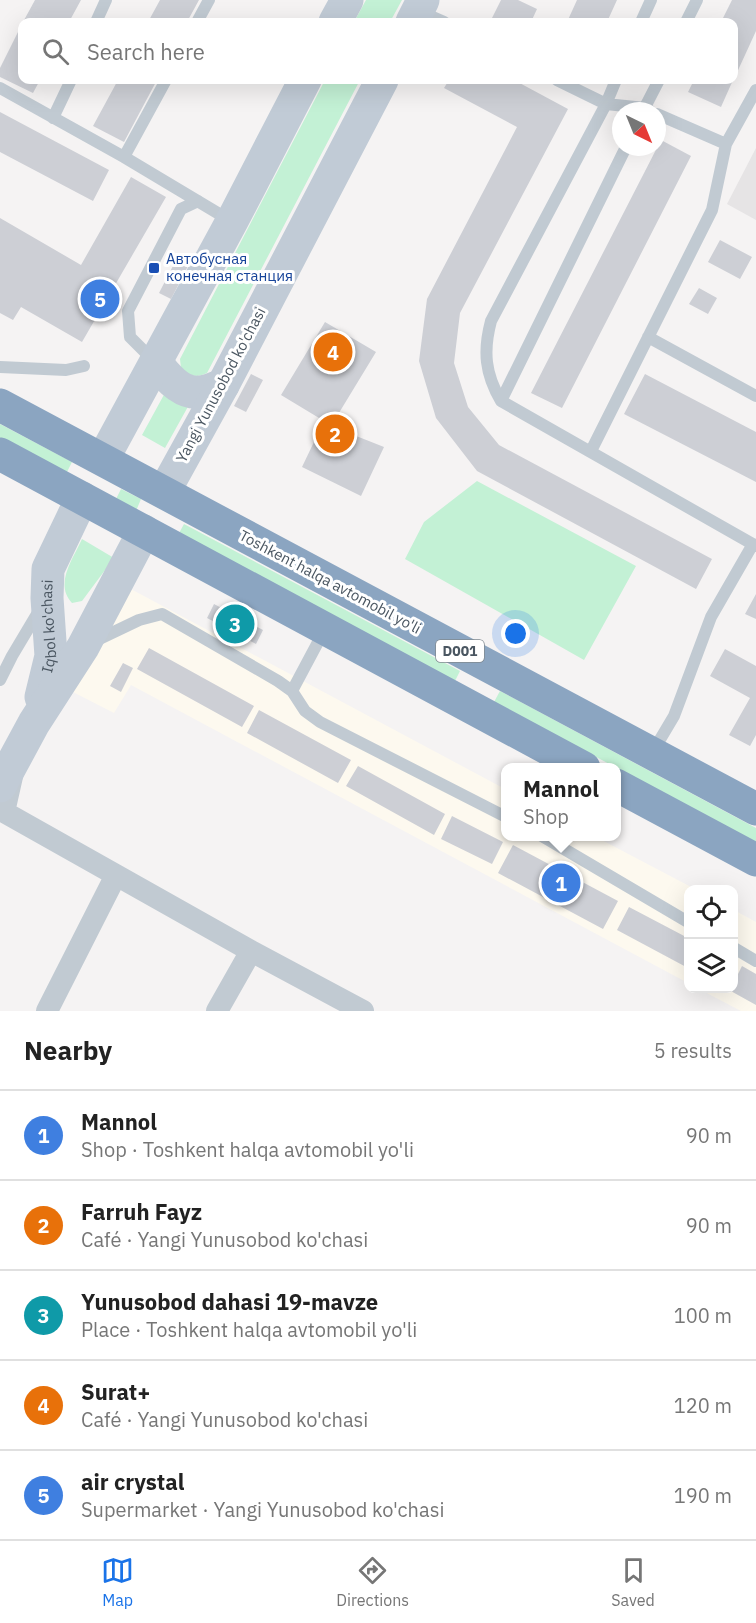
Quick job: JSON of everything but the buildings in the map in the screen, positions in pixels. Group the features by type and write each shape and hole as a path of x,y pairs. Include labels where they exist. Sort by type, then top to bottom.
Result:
{"highway":[{"name":"Toshkent halqa avtomobil yo'li","path":"0,405 756,809"},
{"path":"0,453 469,705 568,763"},
{"path":"82,498 103,459"},
{"name":"Yangi Yunusobod ko'chasi","path":"144,531 164,492"},
{"path":"469,705 489,666"},
{"path":"621,788 756,860"}],"main road":[{"path":"337,18 347,0"},
{"path":"103,459 232,221 303,84"},
{"name":"Yangi Yunusobod ko'chasi","path":"164,492 223,385 380,84"},
{"path":"156,362 167,377 182,387 198,393 223,385"},
{"name":"Iqbol ko'chasi","path":"34,723 51,656 47,598 48,569 82,498"},
{"name":"Iqbol ko'chasi","path":"4,787 34,723 83,647 144,531"}],"street":[{"path":"4,787 116,875 250,951 363,1011"},
{"path":"47,1011 116,875"},
{"path":"217,1011 250,951"}],"lane":[{"path":"98,18 106,0"},
{"path":"199,18 209,0"},
{"path":"643,18 651,0"},
{"path":"688,18 697,0"},
{"path":"53,118 68,84"},
{"path":"124,157 164,84"},
{"path":"565,84 612,105"},
{"path":"614,84 606,104 491,321 486,352 489,379 501,401 754,545 711,617 674,716 652,754"},
{"path":"649,102 657,84"},
{"path":"0,88 124,157 232,221"},
{"path":"591,451 712,210 726,144 756,90"},
{"path":"666,118 726,144"},
{"path":"501,401 622,156"},
{"path":"156,362 130,337 128,311 182,209 198,201"},
{"path":"648,337 756,396"},
{"path":"0,367 66,370 84,366"},
{"path":"0,680 6,654 47,598"},
{"path":"83,647 139,620 162,614 292,691 305,711 320,722 501,814"},
{"path":"292,691 326,628"},
{"path":"549,841 684,920"},
{"path":"738,950 756,961"}],"shaded area":[{"path":"756,148 756,220 727,204"},
{"path":"129,588 501,787 501,841 604,841 687,885 684,885 684,981 131,685 114,713 71,691"},
{"path":"738,912 756,922 756,1011 741,1011 707,993 738,993"}],"green space":[{"path":"366,0 402,0 392,18 356,18"},
{"path":"323,84 358,84 207,373 200,376 190,375 181,368 180,359"},
{"path":"166,391 190,403 165,448 142,435"},
{"path":"0,424 72,462 66,474 0,439"},
{"path":"477,481 636,566 584,660 405,559 424,522"},
{"path":"121,489 141,499 136,511 115,501"},
{"path":"184,524 460,671 454,683 178,535"},
{"path":"82,539 114,558 82,601 72,603 67,596 65,580 70,563"},
{"path":"500,691 756,828 756,843 621,770 621,763 607,763 494,702"}],"place":[{"name":"Автобусная конечная станция","path":"154,268"},
{"name":"air crystal","path":"100,299"},
{"name":"Surat+","path":"333,352"},
{"name":"Farruh Fayz","path":"335,434"},
{"name":"Yunusobod dahasi 19-mavze","path":"235,624"},
{"name":"Mannol","path":"561,883"}]}
